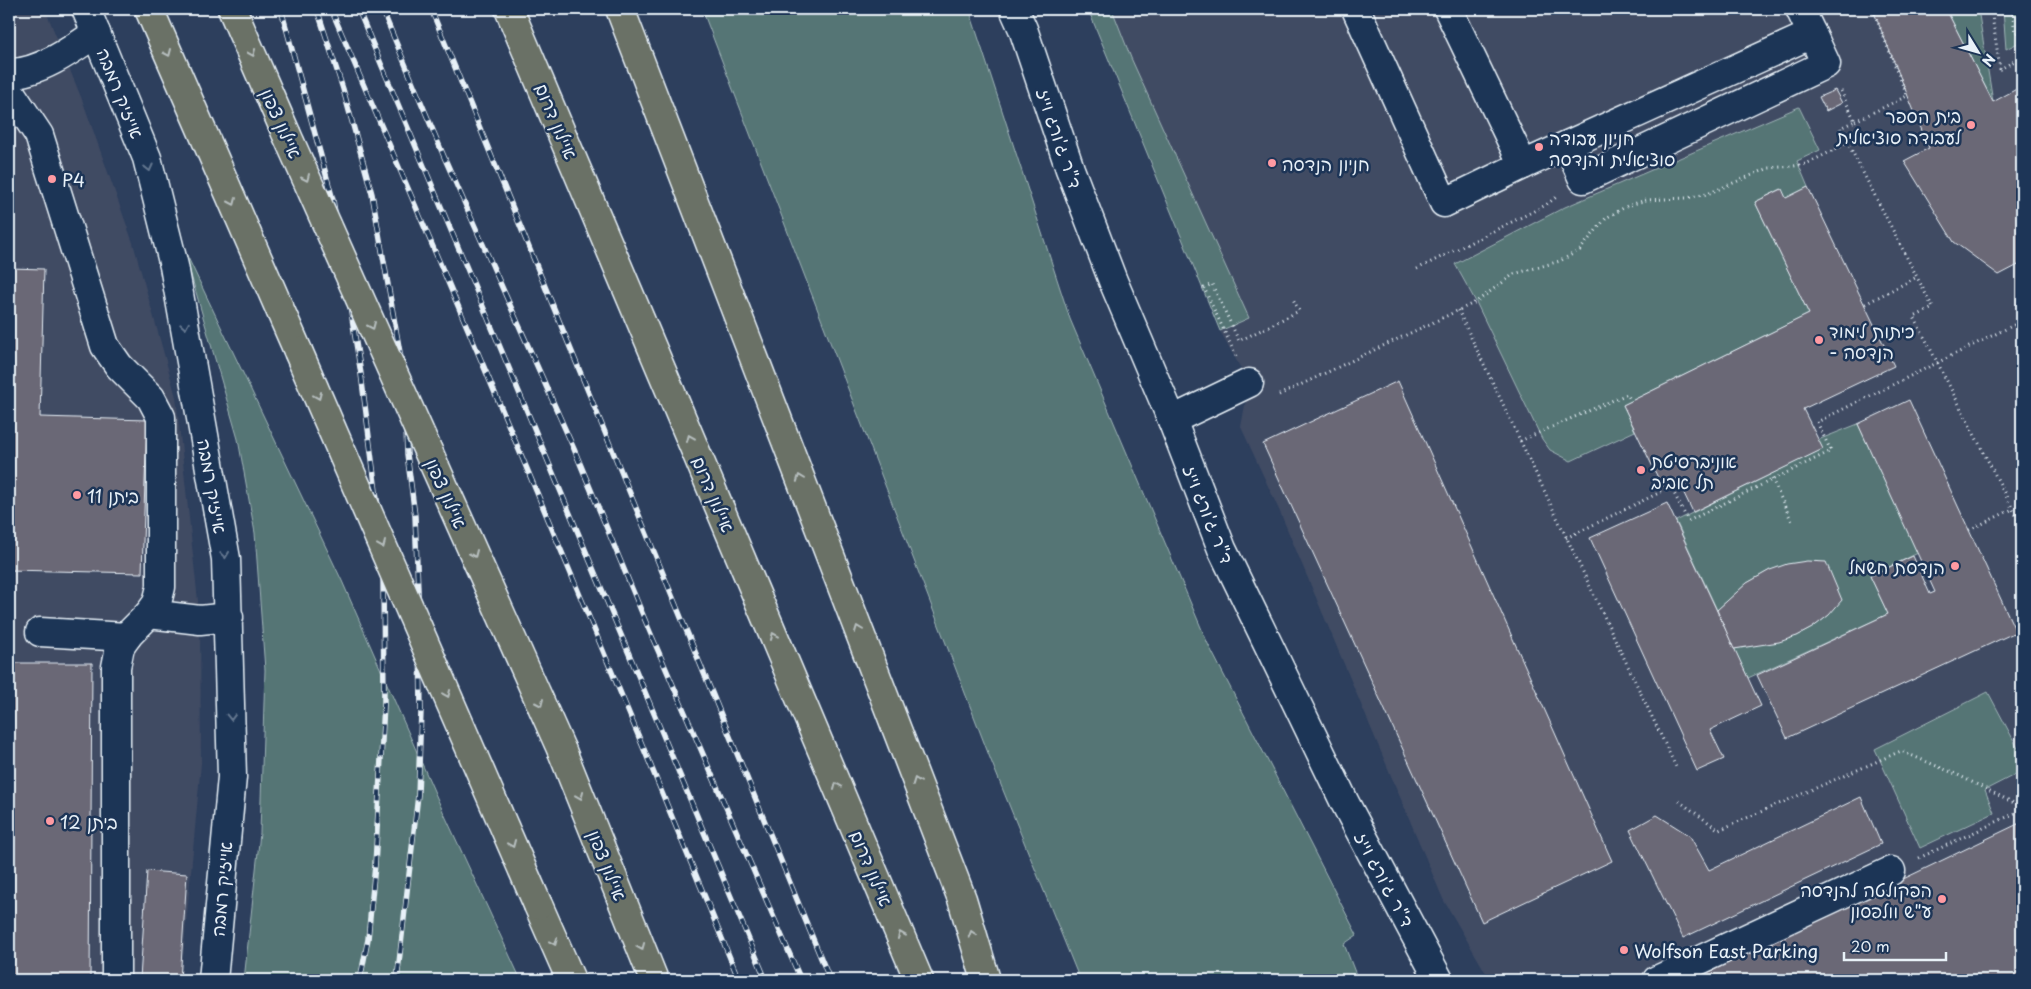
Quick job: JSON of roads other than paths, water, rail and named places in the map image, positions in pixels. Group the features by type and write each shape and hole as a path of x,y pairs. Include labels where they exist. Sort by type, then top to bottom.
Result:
{"highway":[{"path":"149,9 571,980"},
{"name":"איילון צפון","path":"232,9 562,751 654,980"},
{"name":"איילון דרום","path":"509,9 920,980"},
{"path":"620,9 962,899 986,980"}],"street":[{"path":"1356,9 1444,204 1523,165 1812,34"},
{"path":"1448,9 1523,165"},
{"path":"1568,145 1583,179 1826,64 1800,9"},
{"name":"ד\"ר ג'ורג וייז","path":"1020,16 1074,178 1113,281 1172,420 1222,549 1345,802 1439,980"},
{"path":"9,73 24,72 64,55 91,21"},
{"name":"אייזיק רמבה","path":"91,21 147,158 174,266 226,559 232,777 213,980"},
{"path":"9,90 39,135 105,346 119,366 152,398 162,417 161,587 157,603 120,647 116,667 116,980"},
{"path":"1172,420 1249,383"},
{"path":"149,614 200,620 229,616"},
{"path":"40,632 127,637"},
{"path":"1657,980 1891,871"}],"railway":[{"path":"281,9 333,200 361,374 378,507 383,576 384,705 375,865 368,939 360,980"},
{"path":"317,9 343,89 372,194 404,375 407,454 415,516 421,711 418,795 397,980"},
{"path":"331,9 537,493 739,980"},
{"path":"358,9 766,980"},
{"path":"382,9 445,159 574,449 650,632 801,980"},
{"path":"431,9 830,980"}],"place":[{"name":"בית הספר לעבודה סוציאלית","path":"1971,125"},
{"name":"חניון עבודה סוציאלית והנדסה","path":"1539,147"},
{"name":"חניון הנדסה","path":"1272,163"},
{"name":"P4","path":"52,179"},
{"name":"כיתות לימוד - הנדסה","path":"1819,340"},
{"name":"אוניברסיטת תל אביב","path":"1641,470"},
{"name":"ביתן 11","path":"77,495"},
{"name":"הנדסת חשמל","path":"1955,566"},
{"name":"ביתן 12","path":"50,821"},
{"name":"הפקולטה להנדסה ע\"ש וולפסון","path":"1942,899"},
{"name":"Wolfson East Parking","path":"1624,950"}]}
